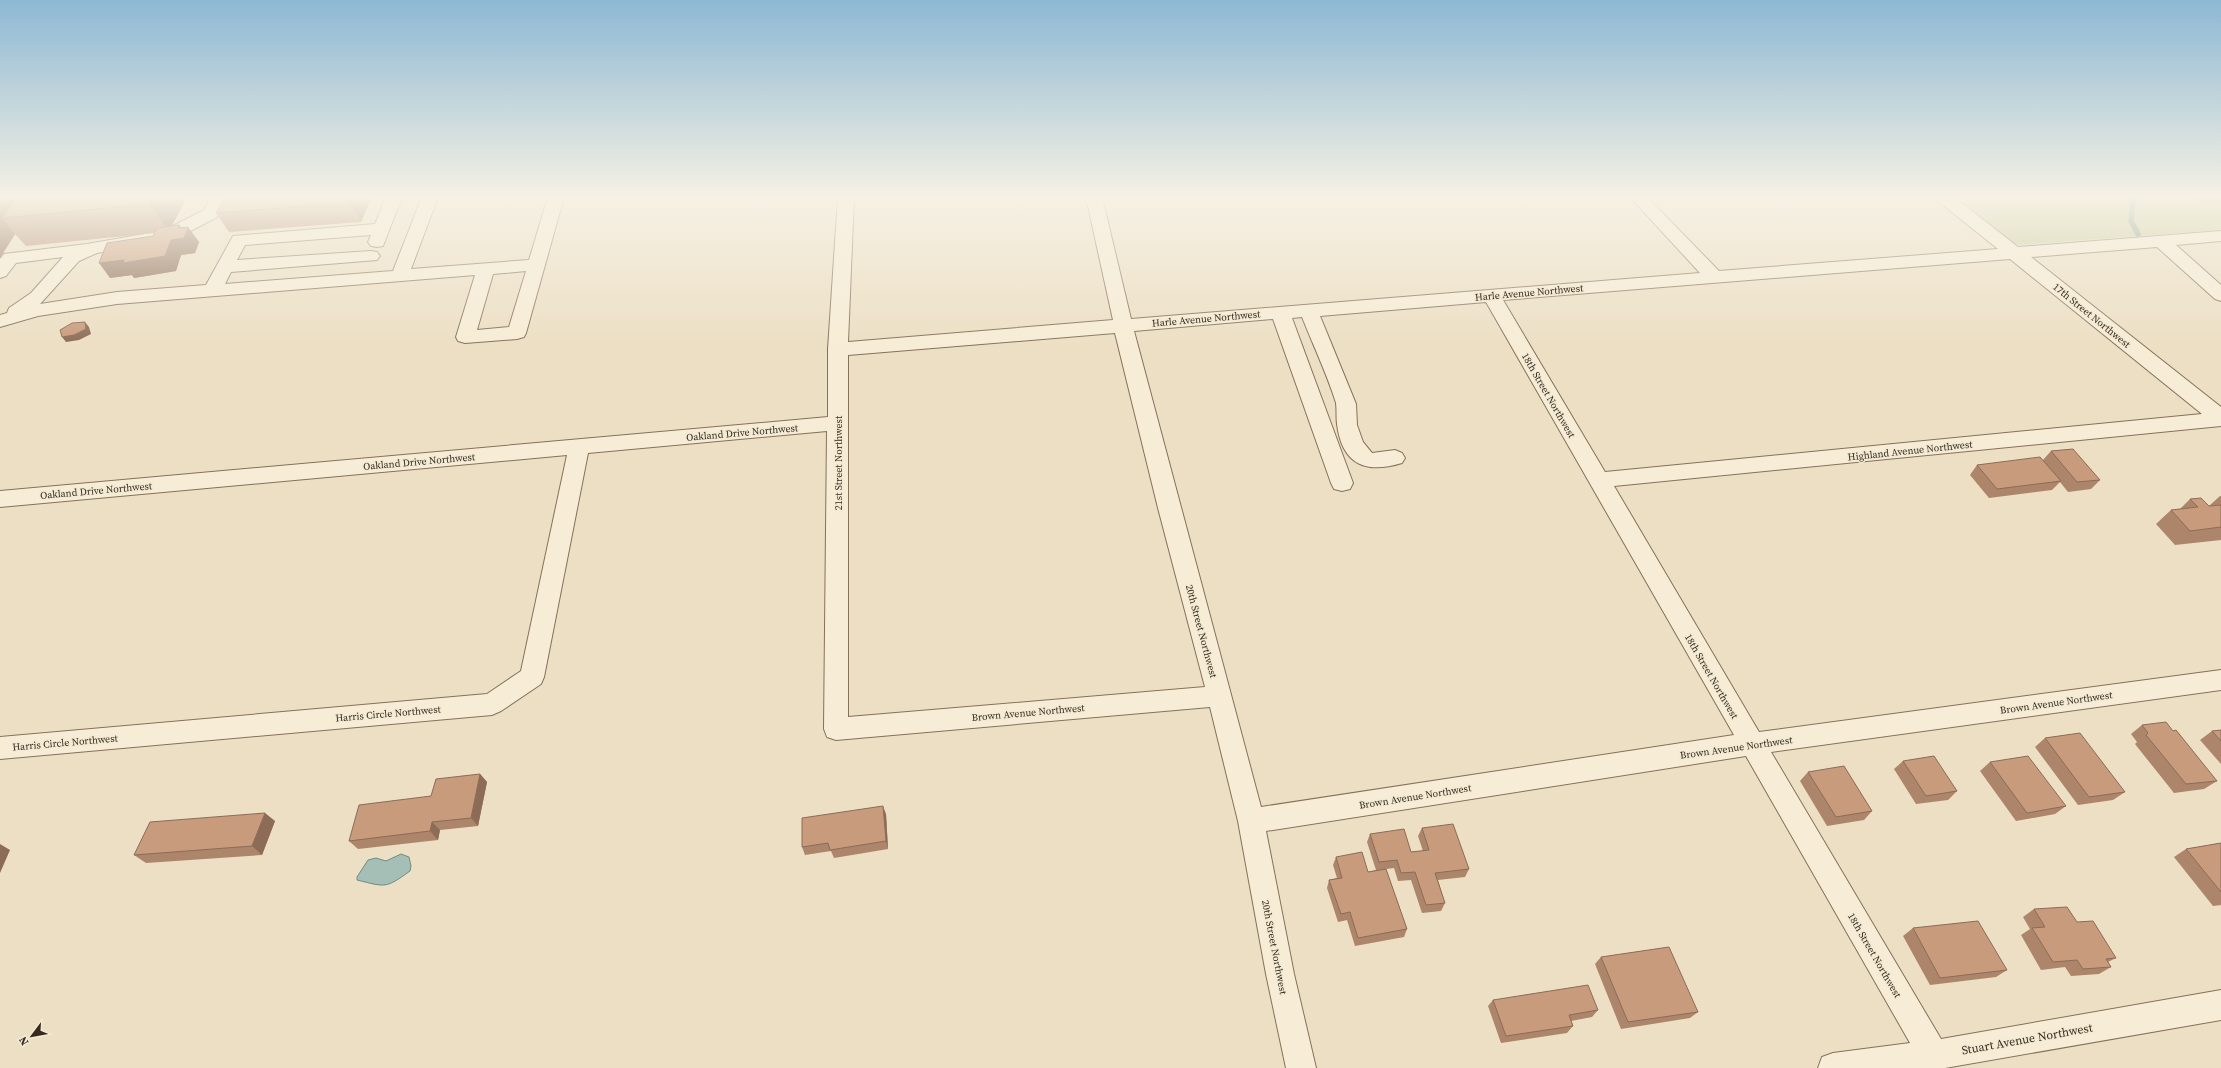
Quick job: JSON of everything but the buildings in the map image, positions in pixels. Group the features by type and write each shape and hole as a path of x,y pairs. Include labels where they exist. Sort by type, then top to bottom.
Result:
{"street":[{"path":"0,272 10,258 101,247"},
{"path":"212,290 235,247"},
{"path":"362,278 374,247"},
{"path":"400,275 411,247"},
{"path":"486,269 465,337 517,333 542,247"},
{"name":"21st Street Northwest","path":"836,729 838,349 844,247"},
{"name":"20th Street Northwest","path":"1105,247 1123,325 1169,508 1220,696 1251,821 1280,974 1301,1068"},
{"path":"1686,247 1713,276"},
{"name":"17th Street Northwest","path":"2007,247 2221,419"},
{"name":"Harle Avenue Northwest","path":"838,349 2068,247"},
{"path":"2168,247 2221,295"},
{"path":"0,320 16,312 37,297 72,257 94,248"},
{"path":"225,267 371,256"},
{"path":"0,320 37,310 72,304 212,290 537,265"},
{"name":"18th Street Northwest","path":"1492,295 1751,744 1934,1055"},
{"path":"1308,310 1346,404 1346,425 1353,444 1362,457 1369,461 1395,458"},
{"path":"1280,312 1342,483"},
{"name":"Highland Avenue Northwest","path":"1598,480 2221,419"},
{"name":"Oakland Drive Northwest","path":"0,499 838,423"},
{"name":"Harris Circle Northwest","path":"0,748 492,704 532,677 579,446"},
{"name":"Brown Avenue Northwest","path":"1251,821 1751,744 2221,680"},
{"name":"Brown Avenue Northwest","path":"836,729 1220,696"},
{"name":"Stuart Avenue Northwest","path":"1833,1068 1934,1055 2221,1006"}],"water":[{"path":"401,854 409,857 411,866 410,871 390,884 380,885 357,880 357,877 368,860 376,858 386,861"}]}
